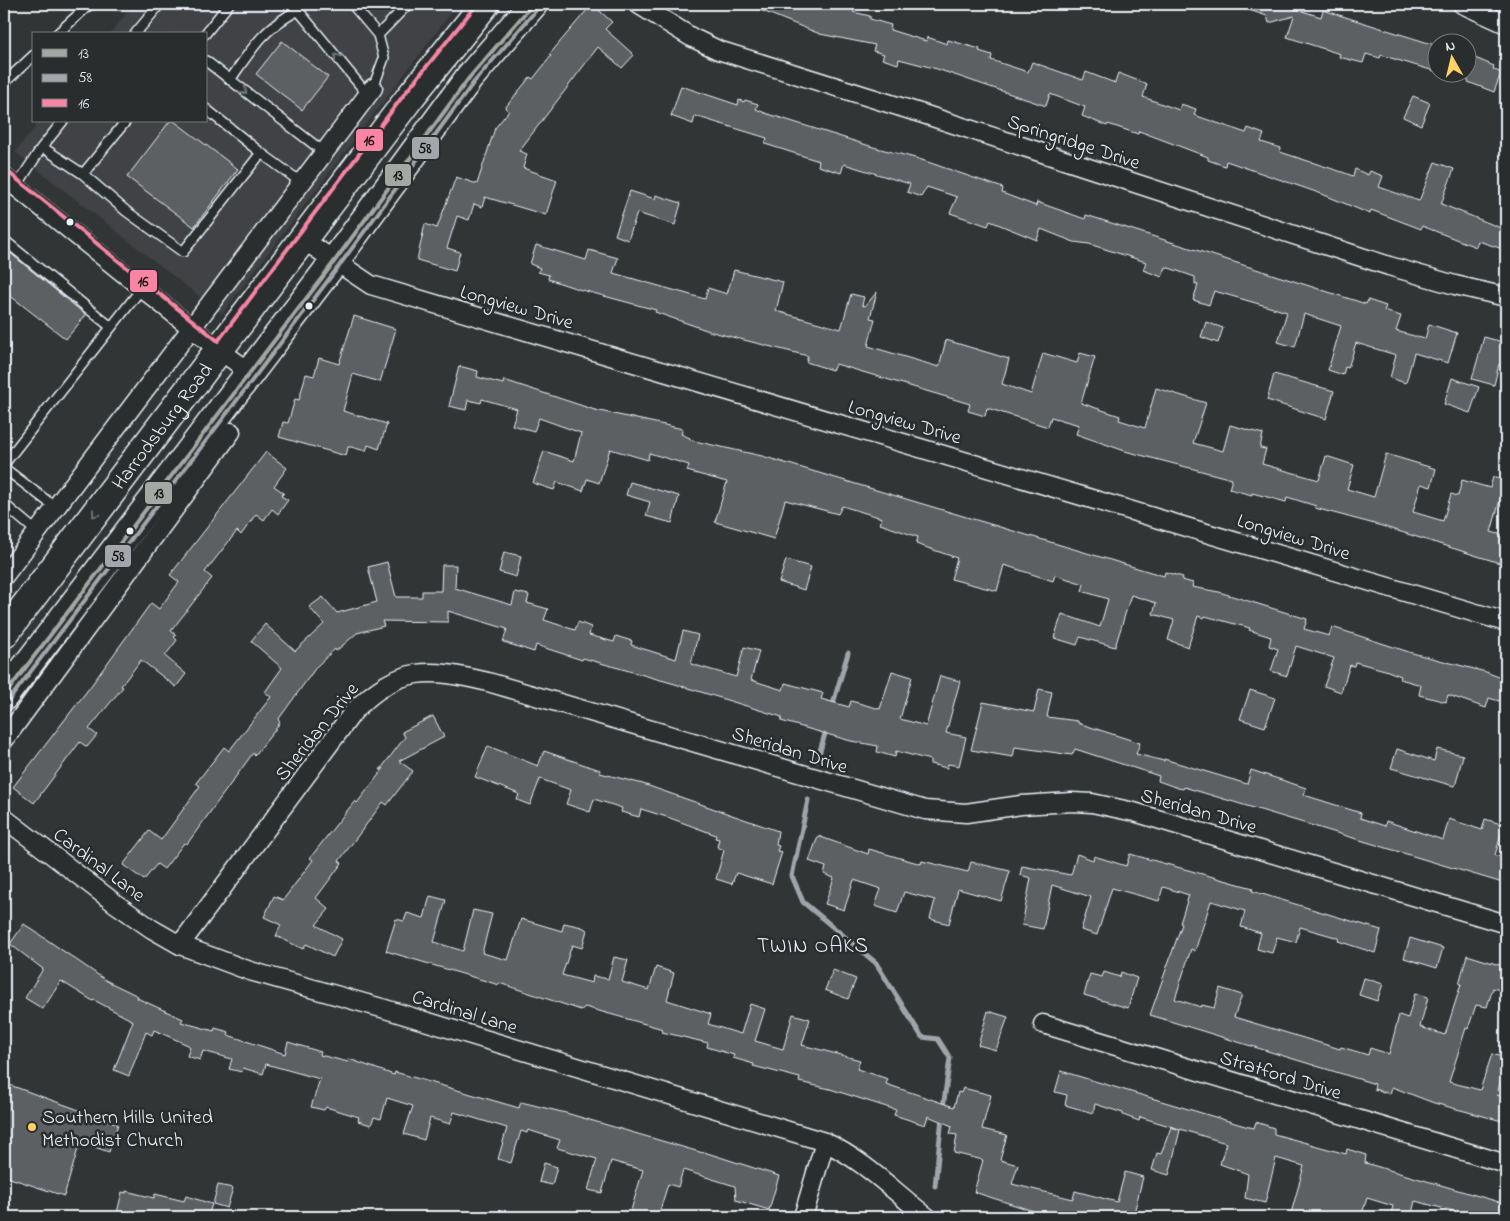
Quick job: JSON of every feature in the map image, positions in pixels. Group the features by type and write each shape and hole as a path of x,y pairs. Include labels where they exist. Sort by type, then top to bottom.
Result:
{"main road":[{"name":"Harrodsburg Road","path":"4,634 411,96 486,4"},
{"name":"Harrodsburg Road","path":"4,696 334,262 469,78 533,4"}],"street":[{"name":"Springridge Drive","path":"638,4 691,37 718,50 933,117 1389,266 1506,297"},
{"path":"1462,4 1506,24"},
{"path":"4,576 371,92"},
{"path":"10,182 219,350 250,372"},
{"name":"Longview Drive","path":"302,239 334,262 372,285 1506,622"},
{"path":"4,740 231,432"},
{"name":"Sheridan Drive","path":"180,945 354,711 374,691 394,680 431,672 488,682 925,810 966,814 1021,805 1072,802 1092,803 1134,812 1506,924"},
{"name":"Cardinal Lane","path":"4,818 116,904 152,929 180,945 250,971 395,1012 825,1142 845,1152 874,1172 926,1217"},
{"name":"Stratford Drive","path":"1043,1024 1506,1164"},
{"path":"803,1217 825,1142"}],"lane":[{"path":"59,32 90,4"},
{"path":"137,32 160,4"},
{"path":"207,32 229,4"},
{"path":"230,80 259,39 296,7 371,92 384,58 378,35 352,4"},
{"path":"378,35 408,4"},
{"path":"4,83 32,57"},
{"path":"208,63 325,153"},
{"path":"208,111 260,153 302,182"},
{"path":"10,182 63,122"},
{"path":"83,174 125,122"},
{"path":"42,147 83,174 126,211 183,252 260,153"},
{"path":"4,240 111,327"},
{"path":"4,464 142,288"},
{"path":"4,468 55,507"},
{"path":"4,504 37,532"}],"shaded area":[{"path":"134,4 458,4 222,314 15,152 39,122 208,122 208,32 112,32"}],"building":[{"path":"592,4 612,22 605,29 634,55 622,68 598,47 519,151 527,154 523,168 557,180 546,215 485,197 482,207 474,204 469,220 457,216 447,248 460,252 455,271 417,260 425,224 437,228 456,177 477,184 495,128 509,111 505,108 530,77 533,79 551,56 549,55"},
{"path":"745,4 855,4 853,12 870,16 870,19 891,25 890,30 926,41 927,37 947,44 948,40 980,49 979,51 992,55 991,60 1028,72 1032,62 1083,80 1086,72 1115,83 1118,73 1147,84 1143,97 1179,110 1181,104 1196,109 1194,115 1246,133 1248,128 1264,134 1261,142 1281,148 1280,152 1353,176 1355,169 1368,175 1370,171 1383,176 1379,187 1419,201 1435,162 1454,169 1441,204 1506,230 1506,250 1478,241 1476,247 1422,226 1421,229 1371,210 1370,214 1322,194 1226,161 1225,166 1208,160 1208,157 1139,131 1138,134 1108,124 1107,126 1082,116 1085,107 1050,94 1046,106 937,69 899,59 898,64 882,59 884,54 873,51 875,45 820,34"},
{"path":"1240,4 1280,4 1321,17 1323,10 1428,43 1428,69 1381,55 1380,58 1366,54 1363,63 1339,57 1340,54 1287,37 1294,16 1269,23 1267,16 1240,7"},
{"path":"282,41 328,77 302,110 256,74"},
{"path":"1478,59 1494,66 1493,69 1501,73 1494,92 1468,82 1478,82"},
{"path":"681,86 738,105 739,100 758,104 756,109 765,113 873,147 919,159 1003,188 1002,193 1036,206 1037,202 1085,219 1086,215 1366,304 1368,300 1386,306 1384,311 1401,316 1396,331 1425,339 1429,324 1457,333 1448,363 1414,353 1406,383 1390,378 1396,355 1356,343 1348,368 1345,367 1343,375 1328,370 1341,326 1304,314 1295,347 1278,342 1287,312 1214,291 1209,305 1193,300 1198,285 1195,284 1195,277 1166,267 1162,277 1143,270 1146,262 1089,244 1074,242 1041,229 1037,240 990,221 988,226 950,213 957,197 927,187 921,197 907,192 910,184 844,164 841,173 818,166 819,161 765,144 767,138 695,116 693,124 671,116"},
{"path":"1413,96 1430,103 1421,125 1403,117"},
{"path":"169,122 175,122 238,169 194,227 127,177"},
{"path":"630,191 655,199 656,195 681,203 675,225 637,213 628,240 615,235"},
{"path":"536,245 586,260 589,250 618,258 613,273 705,299 708,288 727,294 734,270 783,282 776,311 841,329 851,294 864,297 862,305 865,306 877,292 870,318 875,319 868,346 939,367 946,340 1009,359 1002,384 1031,394 1043,353 1077,363 1080,353 1095,357 1081,403 1120,416 1119,420 1145,428 1156,388 1206,403 1193,443 1223,451 1230,425 1263,434 1260,448 1266,449 1262,464 1319,480 1326,456 1354,465 1347,489 1374,497 1386,454 1436,469 1431,487 1421,484 1413,512 1443,521 1451,494 1458,496 1462,480 1490,488 1493,477 1506,480 1506,502 1500,500 1491,532 1506,536 1506,565 1382,526 1315,508 1316,506 1287,497 1286,502 1229,489 1232,479 1125,451 1076,434 1079,425 1051,417 1048,427 987,408 985,416 968,411 970,404 836,364 832,370 806,362 808,356 712,332 655,312 656,310 578,289 548,279 549,275 538,272 540,268 530,264"},
{"path":"4,248 86,315 66,339 4,291"},
{"path":"354,316 396,329 380,382 353,374 343,411 387,424 379,449 368,445 366,451 348,447 346,456 279,437 283,422 288,423 295,399 299,400 306,374 314,376 319,358 339,364"},
{"path":"1206,322 1223,328 1218,343 1201,337"},
{"path":"1484,337 1506,343 1506,366 1499,364 1494,385 1472,379"},
{"path":"459,366 478,371 477,377 503,384 504,380 595,410 683,429 681,434 690,438 690,440 762,456 1164,576 1165,572 1183,577 1182,580 1193,583 1192,587 1219,592 1307,619 1304,629 1329,636 1332,627 1412,653 1486,672 1506,680 1506,703 1489,698 1486,708 1448,695 1446,702 1419,695 1421,685 1400,679 1401,676 1385,670 1355,662 1354,666 1350,665 1341,692 1324,686 1334,658 1296,646 1287,676 1271,671 1278,649 1269,646 1271,637 1249,630 1250,628 1205,616 1204,618 1198,616 1188,647 1168,640 1174,620 1153,614 1156,603 1131,595 1115,647 1080,637 1077,645 1054,638 1062,614 1100,627 1108,599 1082,591 1084,584 1055,575 1053,581 1004,565 997,591 951,579 957,558 916,544 918,537 880,524 882,518 842,506 838,514 785,500 774,539 715,522 727,482 687,471 689,465 649,453 648,460 610,449 599,483 587,479 583,491 557,482 554,490 533,483 544,451 574,461 581,433 539,418 534,431 512,425 517,409 482,399 481,403 468,400 466,410 449,406"},
{"path":"1274,374 1334,391 1326,419 1267,400"},
{"path":"1452,378 1479,387 1470,413 1444,404"},
{"path":"266,452 287,468 274,486 284,493 281,496 288,500 278,514 272,509 264,520 256,514 241,535 237,531 205,572 212,578 171,631 176,635 174,637 177,640 165,656 186,674 176,687 141,660 121,686 123,687 89,729 97,735 87,747 80,742 34,803 13,787 90,687 151,603 159,609 179,582 170,575"},
{"path":"630,482 679,496 672,523 646,516 650,502 626,495"},
{"path":"504,552 521,556 516,577 499,572"},
{"path":"786,560 811,567 804,590 779,582"},
{"path":"387,562 396,597 422,597 422,591 441,591 442,565 456,565 455,588 512,605 515,592 529,595 527,603 548,609 544,620 575,630 578,622 591,627 589,635 614,642 616,636 632,641 631,645 676,659 683,631 698,635 691,664 736,677 744,647 759,651 751,680 783,690 785,683 823,693 821,699 849,707 851,701 880,709 892,671 912,677 900,719 926,726 940,676 960,681 946,733 966,737 959,766 948,764 947,768 930,764 930,760 896,751 895,757 877,752 878,746 851,741 781,721 782,717 675,684 583,658 582,660 536,645 534,652 503,642 507,629 448,611 448,622 382,621 384,626 357,633 336,651 335,649 317,666 278,720 280,722 275,730 255,755 253,753 187,844 184,843 164,869 157,864 144,880 123,865 149,831 161,840 200,786 196,783 224,747 229,751 271,697 265,692 282,668 251,641 265,624 295,651 324,624 309,607 323,597 337,613 377,602 368,567"},
{"path":"1039,689 1052,692 1047,717 1078,721 1078,723 1140,743 1136,754 1164,761 1164,759 1247,784 1251,770 1306,788 1304,795 1361,813 1360,818 1385,826 1386,821 1443,840 1449,819 1482,830 1485,819 1504,825 1495,855 1506,859 1506,884 1184,787 1183,789 1178,788 1158,781 1159,776 1075,749 1072,755 1015,747 1013,757 971,750 983,702 1034,712"},
{"path":"1250,690 1275,698 1265,727 1240,719"},
{"path":"433,716 444,737 399,761 413,771 387,805 383,802 339,861 342,863 316,898 329,909 316,925 342,939 333,957 306,944 303,949 276,936 281,925 264,917 274,896 283,900 313,860 310,858 384,768 380,770 405,737 402,732"},
{"path":"488,746 538,766 544,751 600,770 600,773 643,784 778,831 776,845 779,846 777,851 782,852 772,884 736,873 732,884 716,879 724,850 717,847 719,839 715,838 716,835 670,818 641,809 639,817 621,812 622,808 594,799 590,812 566,804 571,790 540,779 530,805 517,800 519,794 475,777"},
{"path":"1397,749 1434,761 1437,749 1463,755 1456,783 1454,786 1391,768"},
{"path":"818,836 868,854 869,849 921,864 922,861 968,872 971,862 1010,871 1001,901 958,889 949,924 930,919 935,900 904,892 897,913 875,906 881,889 854,880 844,910 825,904 834,878 824,874 826,867 809,861"},
{"path":"1077,854 1093,860 1094,856 1126,866 1130,854 1253,888 1252,891 1381,930 1375,953 1338,941 1339,938 1300,927 1296,942 1277,937 1272,953 1257,949 1261,933 1241,927 1245,911 1211,901 1195,951 1191,949 1175,999 1201,1007 1202,1005 1214,1008 1220,988 1242,995 1234,1017 1340,1049 1341,1047 1368,1055 1370,1048 1389,1054 1399,1015 1408,1018 1415,993 1428,997 1420,1027 1445,1035 1461,984 1459,984 1467,955 1506,967 1503,991 1493,988 1487,1007 1476,1005 1468,1029 1466,1028 1449,1082 1480,1090 1492,1054 1506,1058 1497,1095 1506,1098 1506,1122 1434,1103 1392,1087 1390,1094 1374,1089 1375,1084 1150,1015 1182,924 1180,923 1189,895 1163,887 1159,901 1112,888 1097,935 1081,930 1091,897 1052,885 1043,929 1022,925 1031,878 1020,875 1022,866 1071,875"},
{"path":"430,896 446,900 434,942 463,951 473,910 492,914 482,953 508,960 521,919 562,931 564,923 582,927 587,930 582,948 572,945 562,975 592,983 593,976 608,979 614,957 628,960 622,982 649,990 656,967 674,973 667,1000 711,1014 708,1024 741,1034 750,1004 765,1009 755,1041 783,1049 793,1014 810,1019 802,1045 860,1060 857,1069 888,1079 886,1084 954,1107 958,1092 961,1093 963,1088 991,1095 982,1129 1007,1135 1000,1160 1018,1165 1012,1184 1073,1199 1075,1191 1117,1202 1125,1172 1143,1177 1133,1217 1052,1217 974,1192 983,1160 954,1153 957,1135 950,1134 952,1126 928,1116 925,1125 894,1115 896,1110 830,1089 799,1082 800,1078 753,1066 754,1064 733,1058 734,1055 707,1047 708,1043 662,1032 663,1029 585,1007 581,1010 499,983 499,985 386,951 396,919 404,921 407,913 424,918"},
{"path":"24,924 107,981 138,996 137,998 183,1019 181,1022 214,1031 215,1028 229,1032 228,1035 285,1054 288,1042 321,1052 320,1055 348,1062 349,1059 394,1075 395,1072 519,1108 521,1102 566,1113 704,1152 779,1176 769,1210 736,1200 735,1186 683,1170 678,1187 668,1184 658,1217 629,1217 643,1170 611,1161 602,1193 588,1190 597,1159 557,1148 560,1140 528,1130 527,1133 521,1131 511,1163 498,1159 507,1128 454,1112 450,1124 430,1118 424,1140 404,1134 413,1106 387,1098 381,1119 374,1117 371,1125 358,1121 359,1117 326,1107 324,1110 311,1107 320,1079 266,1064 263,1074 243,1068 242,1072 229,1069 232,1059 203,1051 200,1060 187,1056 190,1047 188,1045 154,1030 152,1035 146,1032 129,1076 114,1070 133,1021 93,1001 61,981 43,1009 25,998 43,969 10,944"},
{"path":"1410,938 1443,948 1437,968 1404,958"},
{"path":"833,970 856,979 848,999 825,990"},
{"path":"1104,972 1120,977 1121,972 1137,978 1128,1008 1084,995 1090,974 1102,977"},
{"path":"1364,978 1383,984 1377,1001 1359,995"},
{"path":"988,1011 1008,1017 996,1050 978,1045"},
{"path":"1061,1071 1245,1126 1254,1128 1256,1122 1274,1128 1274,1134 1346,1154 1347,1149 1366,1155 1365,1163 1506,1204 1504,1217 1476,1217 1415,1201 1411,1217 1390,1217 1393,1206 1367,1198 1361,1217 1290,1217 1304,1166 1276,1158 1265,1203 1245,1198 1248,1174 1220,1164 1226,1143 1140,1117 1139,1121 1123,1115 1123,1113 1095,1104 1093,1113 1065,1105 1067,1095 1055,1092"},
{"name":"Southern Hills United Methodist Church","path":"4,1083 118,1124 109,1152 80,1142 64,1196 4,1176"},
{"path":"1171,1127 1180,1130 1169,1175 1152,1170 1157,1153 1161,1154"},
{"path":"544,1163 557,1167 552,1185 539,1182"},
{"path":"218,1185 233,1188 227,1208 213,1204"},
{"path":"126,1191 154,1198 155,1194 184,1201 186,1196 212,1204 208,1217 116,1217 122,1192 126,1193"}],"waterway":[{"path":"832,707 848,653"},
{"path":"817,761 827,727"},
{"path":"808,800 792,876 803,902 876,963 922,1037 938,1039 950,1058 943,1108"},
{"path":"935,1186 942,1117"}],"transit line":[{"name":"16","path":"8,172 218,341 406,92 477,4"},
{"name":"13","path":"4,696 334,262 469,78 533,4"},
{"name":"58","path":"9,700 339,266 474,82 538,8"}],"place":[{"name":"Southern Hills United Methodist Church","path":"32,1127"}],"district":[{"name":"TWIN OAKS","path":"813,945"}]}
